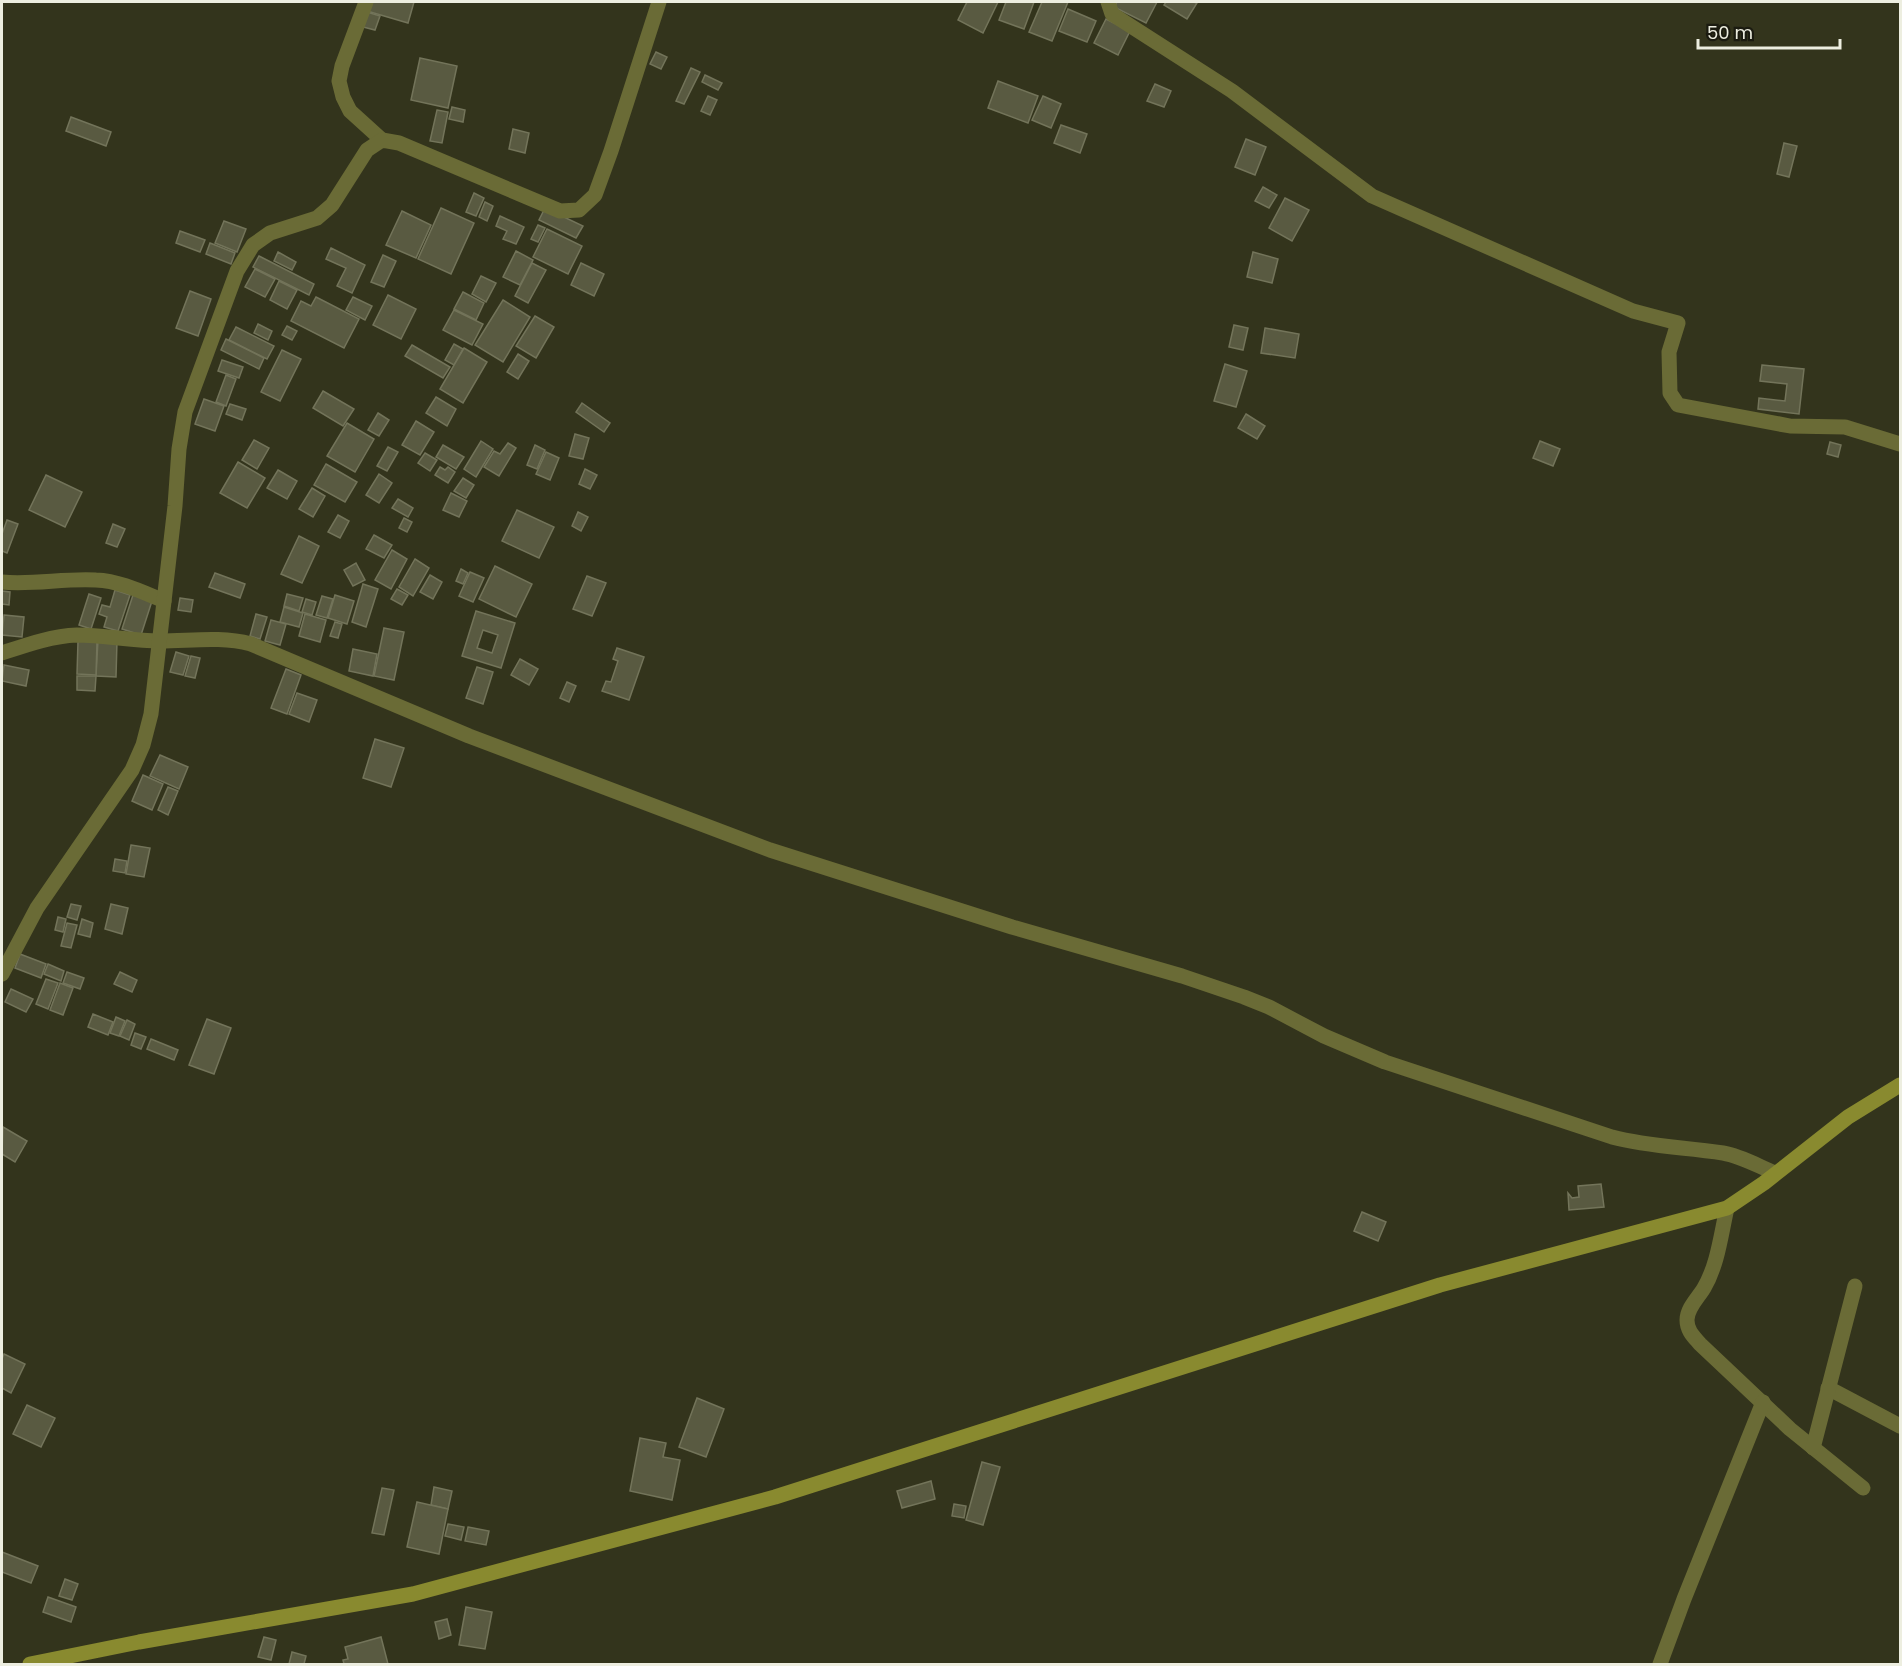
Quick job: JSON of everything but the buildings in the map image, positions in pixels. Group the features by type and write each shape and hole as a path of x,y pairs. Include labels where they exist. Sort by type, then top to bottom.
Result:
{"main road":[{"path":"30,1665 139,1642 413,1594 775,1497 1440,1285 1727,1208 1764,1183 1848,1117 1900,1085"}],"street":[{"path":"366,2 342,66 339,81 350,111 382,140 399,143 560,211 579,210 595,195 659,2"},
{"path":"1108,2 1112,14 1232,91 1372,196 1633,311 1678,323 1669,352 1670,393 1678,405 1790,426 1845,427 1900,444"},
{"path":"2,974 37,908 132,770 143,745 151,714 179,448 185,412 237,271 253,245 270,233 317,218 332,205 367,150 382,140"},
{"path":"2,582 99,579 122,584 164,601"},
{"path":"2,652 30,643 75,635 159,641 213,638 251,644 469,736 770,850 1012,927 1182,976 1244,997 1269,1007 1324,1036 1385,1062 1612,1137 1637,1143 1724,1153 1775,1173"},
{"path":"1727,1208 1713,1268 1691,1306 1687,1319 1689,1332 1790,1429 1863,1488"},
{"path":"1813,1448 1855,1286"},
{"path":"1828,1388 1900,1426"},
{"path":"1660,1665 1763,1402"}]}
